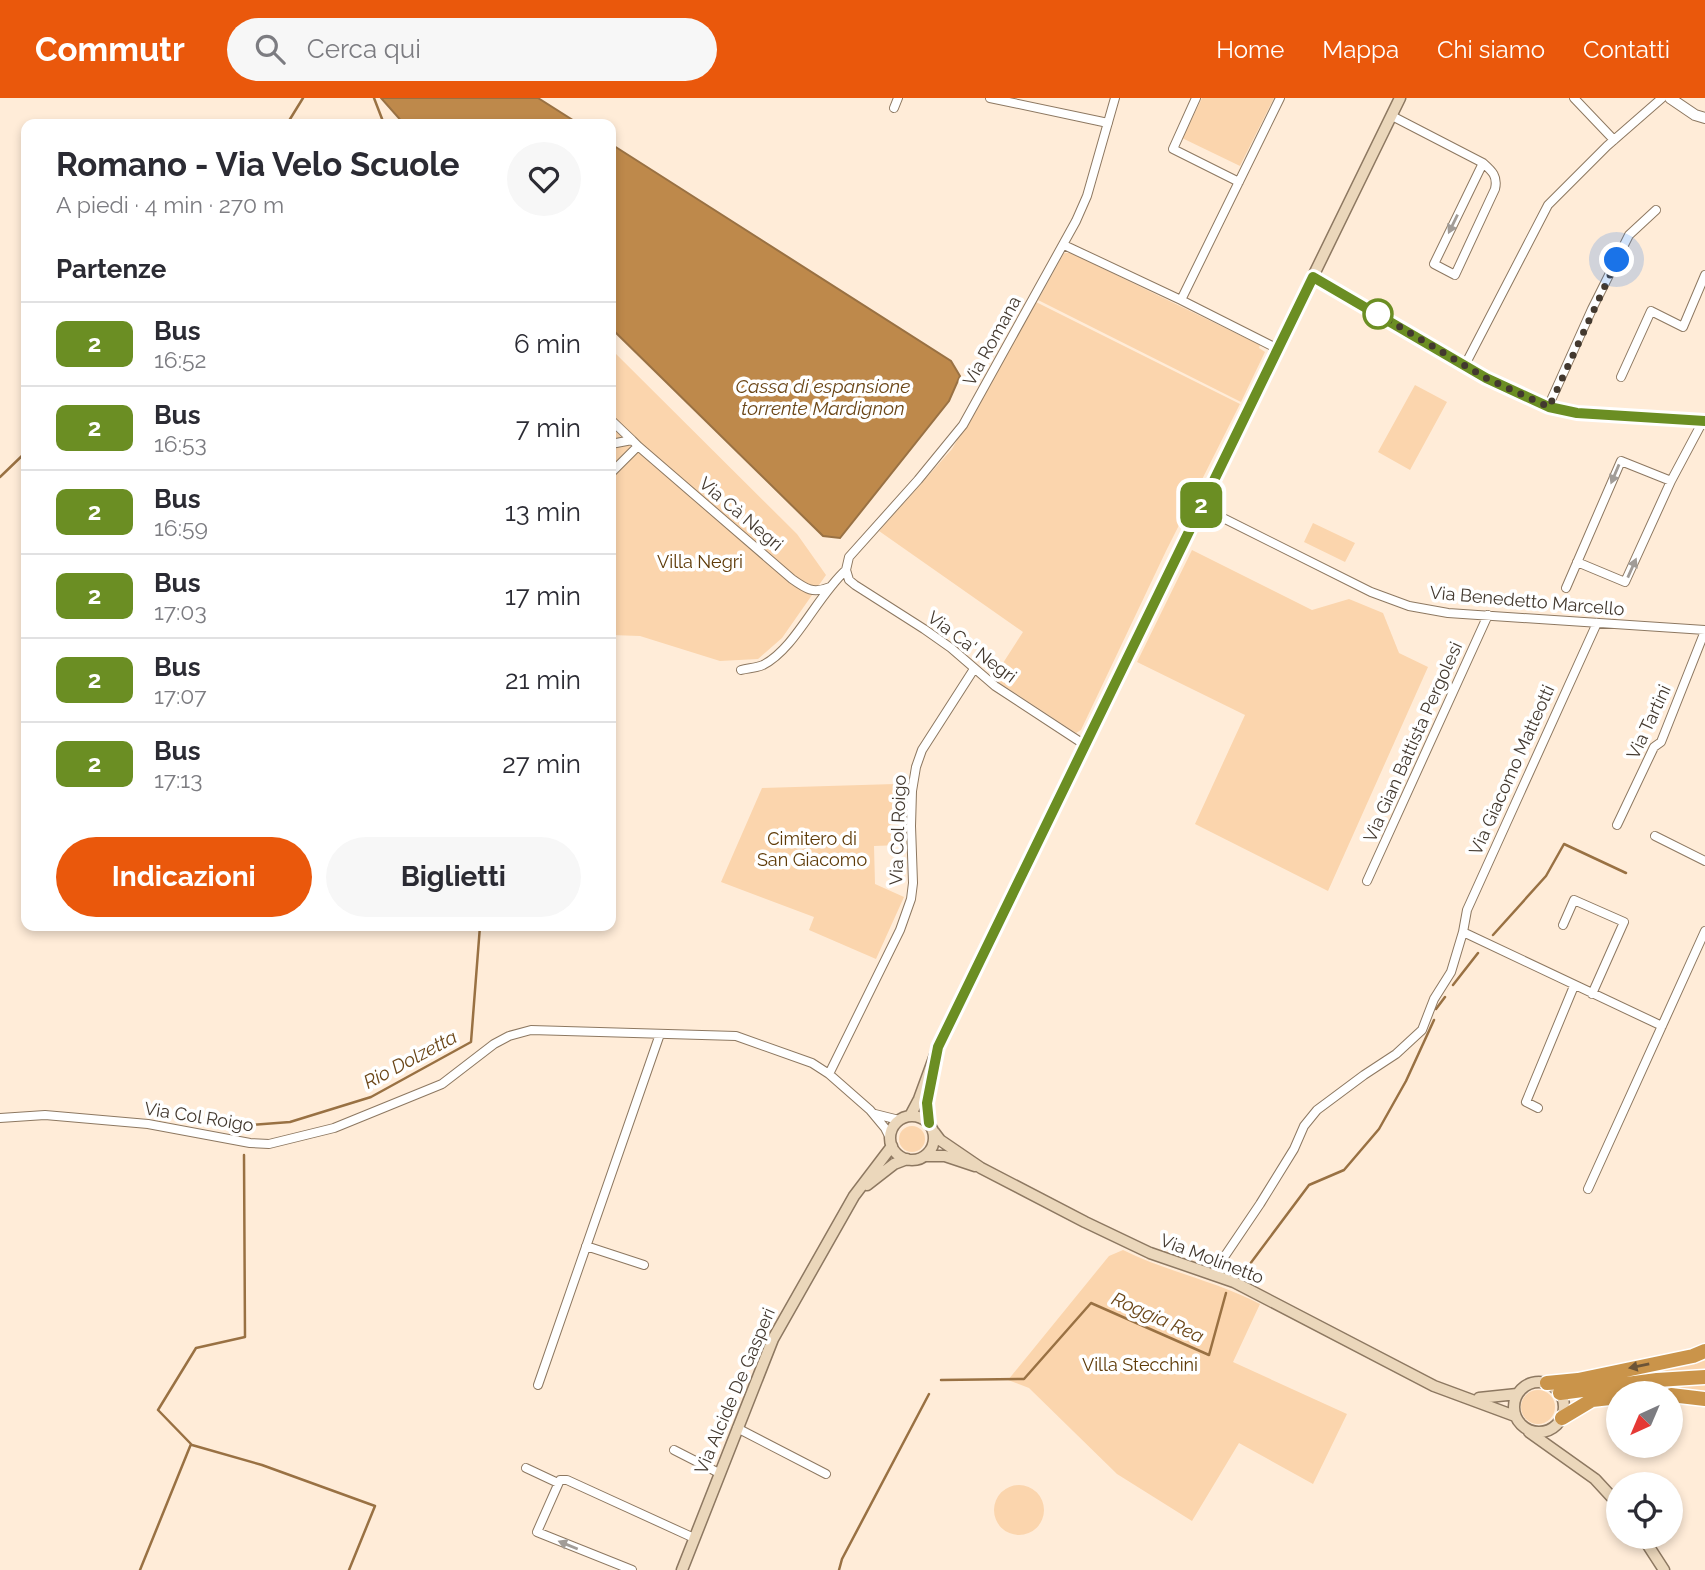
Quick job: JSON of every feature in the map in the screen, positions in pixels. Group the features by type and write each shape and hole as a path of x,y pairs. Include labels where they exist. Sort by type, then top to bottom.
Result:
{"highway":[{"path":"1547,1383 1578,1380 1693,1356 1705,1351"},
{"path":"1560,1393 1657,1380 1705,1377"},
{"path":"1684,1397 1705,1399"},
{"path":"1558,1423 1592,1400 1606,1398"}],"main road":[{"path":"935,1055 927,1103 933,1145 925,1156 907,1159 895,1152 891,1131 919,1099 935,1055 1400,98"},
{"path":"905,1118 917,1116 931,1128"},
{"name":"Via Molinetto","path":"931,1128 940,1140 981,1168 1085,1222 1150,1253 1234,1282 1434,1386 1515,1416"},
{"name":"Via Alcide De Gasperi","path":"682,1570 786,1312 854,1196 891,1142"},
{"name":"Via Molinetto","path":"925,1156 945,1156 981,1168"},
{"name":"Via Alcide De Gasperi","path":"854,1196 894,1164 907,1159"},
{"name":"Via Molinetto","path":"1469,1399 1517,1394 1530,1383 1547,1383"},
{"path":"1547,1383 1560,1393 1564,1401 1558,1423 1560,1454"},
{"path":"1517,1394 1514,1401 1515,1416 1525,1429 1595,1479 1606,1491"},
{"path":"1525,1429 1539,1433 1558,1423"},
{"path":"1650,1549 1664,1570"}],"street":[{"path":"894,108 898,98"},
{"path":"990,98 1108,123"},
{"path":"1050,109 1055,98"},
{"name":"Via Romana","path":"846,570 856,548 918,480 963,425 1064,245 1087,196 1115,98"},
{"path":"1196,98 1172,149 1239,182"},
{"path":"1181,300 1280,98"},
{"path":"1574,98 1614,140"},
{"path":"1465,365 1548,205 1614,140 1662,98"},
{"path":"1670,98 1695,115 1705,118"},
{"path":"1392,116 1483,163 1494,172 1497,182 1455,275 1434,264 1483,163"},
{"path":"1549,407 1592,309 1629,235 1656,210"},
{"path":"1064,245 1278,349"},
{"path":"1621,377 1651,311 1683,327 1705,275"},
{"path":"1313,277 1465,365 1524,397 1549,407 1577,413 1704,421 1671,481 1625,582 1577,562"},
{"name":"Via Cà Negri","path":"616,425 792,579 809,590 820,591 830,586"},
{"path":"616,444 635,443"},
{"path":"616,467 635,443"},
{"path":"1566,588 1621,461 1671,481"},
{"name":"Via Benedetto Marcello","path":"1201,507 1397,603 1434,611 1705,630"},
{"path":"741,670 762,665 780,653 830,586 846,570"},
{"name":"Via Ca' Negri","path":"846,570 849,580 855,585 951,648 974,670 1085,745"},
{"name":"Via Gian Battista Pergolesi","path":"1367,881 1488,615"},
{"name":"Via Giacomo Matteotti","path":"1212,1275 1266,1193 1304,1126 1317,1110 1364,1074 1396,1054 1422,1030 1434,999 1451,972 1463,932 1466,910 1597,623"},
{"name":"Via Tartini","path":"1618,825 1654,747 1661,742 1705,630"},
{"name":"Via Col Roigo","path":"829,1074 900,930 911,900 912,791 922,750 974,670"},
{"path":"1655,835 1705,861"},
{"path":"1563,925 1574,900 1624,922 1592,994"},
{"path":"1588,1189 1705,931"},
{"path":"1463,932 1662,1026"},
{"path":"1538,1108 1526,1102 1574,986"},
{"name":"Via Col Roigo","path":"0,1118 45,1115 148,1124 250,1143 268,1143 334,1128 442,1084 494,1044 509,1036 531,1030 736,1036 812,1063 829,1074 872,1113 891,1142"},
{"path":"538,1385 660,1034"},
{"name":"Via Col Roigo","path":"872,1113 905,1118"},
{"path":"586,1246 644,1265"},
{"path":"737,1429 826,1474"},
{"path":"674,1450 719,1473"},
{"path":"526,1468 558,1483"},
{"path":"632,1570 537,1532 560,1480 567,1479 694,1538"}],"green space":[{"path":"1202,98 1274,98 1240,166 1182,138"},
{"path":"1064,253 1071,253 1260,345 1259,348 1265,352 1241,402 1038,300"},
{"path":"1036,302 1240,404 1081,730 1076,733 995,680 994,677 1023,632 879,531 952,449"},
{"name":"Villa Negri","path":"616,354 797,534 826,575 782,638 758,659 720,661 640,636 616,635"},
{"path":"1415,385 1447,402 1410,470 1378,452"},
{"path":"1313,523 1355,543 1345,562 1304,542"},
{"path":"1192,550 1312,610 1349,599 1383,613 1399,653 1428,667 1328,891 1195,824 1245,715 1137,662"},
{"name":"Cimitero di San Giacomo","path":"895,784 900,845 874,846 875,884 904,897 876,959 809,930 814,917 721,882 762,788"},
{"path":"912,1126 922,1129 925,1139 922,1149 912,1152 902,1149 899,1139 902,1129"},
{"name":"Villa Stecchini","path":"1123,1250 1260,1304 1233,1362 1347,1414 1313,1484 1239,1443 1192,1521 1117,1474 1029,1388 1008,1380 1109,1256"},
{"path":"1705,1355 1705,1370 1586,1381"},
{"path":"1705,1381 1705,1395 1684,1393 1684,1383"},
{"path":"1538,1390 1550,1395 1555,1407 1550,1419 1538,1424 1526,1419 1521,1407 1526,1395"},
{"path":"1019,1485 1037,1492 1044,1510 1037,1528 1019,1535 1001,1528 994,1510 1001,1492"}],"water":[{"path":"381,98 538,98 571,119 400,119"},
{"name":"Cassa di espansione torrente Mardignon","path":"616,147 951,361 960,376 949,401 840,538 823,536 616,333"}],"waterway":[{"path":"290,119 303,98"},
{"name":"Rio Dolzetta","path":"374,98 382,119"},
{"path":"0,477 21,457"},
{"name":"Roggia Rea","path":"1493,935 1546,876 1564,844 1626,873"},
{"name":"Rio Dolzetta","path":"249,1125 290,1122 371,1097 471,1042 480,931"},
{"name":"Roggia Rea","path":"1453,985 1478,953"},
{"name":"Roggia Rea","path":"1436,1009 1445,997"},
{"name":"Roggia Rea","path":"1241,1276 1309,1185 1344,1170 1379,1129 1406,1081 1434,1020"},
{"name":"Rio Dolzetta","path":"140,1570 191,1444 158,1410 196,1348 245,1337 244,1155"},
{"name":"Roggia Rea","path":"941,1380 1024,1379 1091,1303 1209,1355 1226,1293"},
{"name":"Roggia Rea","path":"839,1570 842,1559 929,1394"},
{"name":"Rio Dolzetta","path":"192,1445 262,1465 375,1506 349,1570"}],"bus line":[{"name":"2","path":"929,1123 927,1103 938,1047 1313,277 1486,378 1549,407 1577,413 1705,421"}],"route":[{"path":"1378,314 1486,378 1549,407 1592,309 1617,260"}]}
